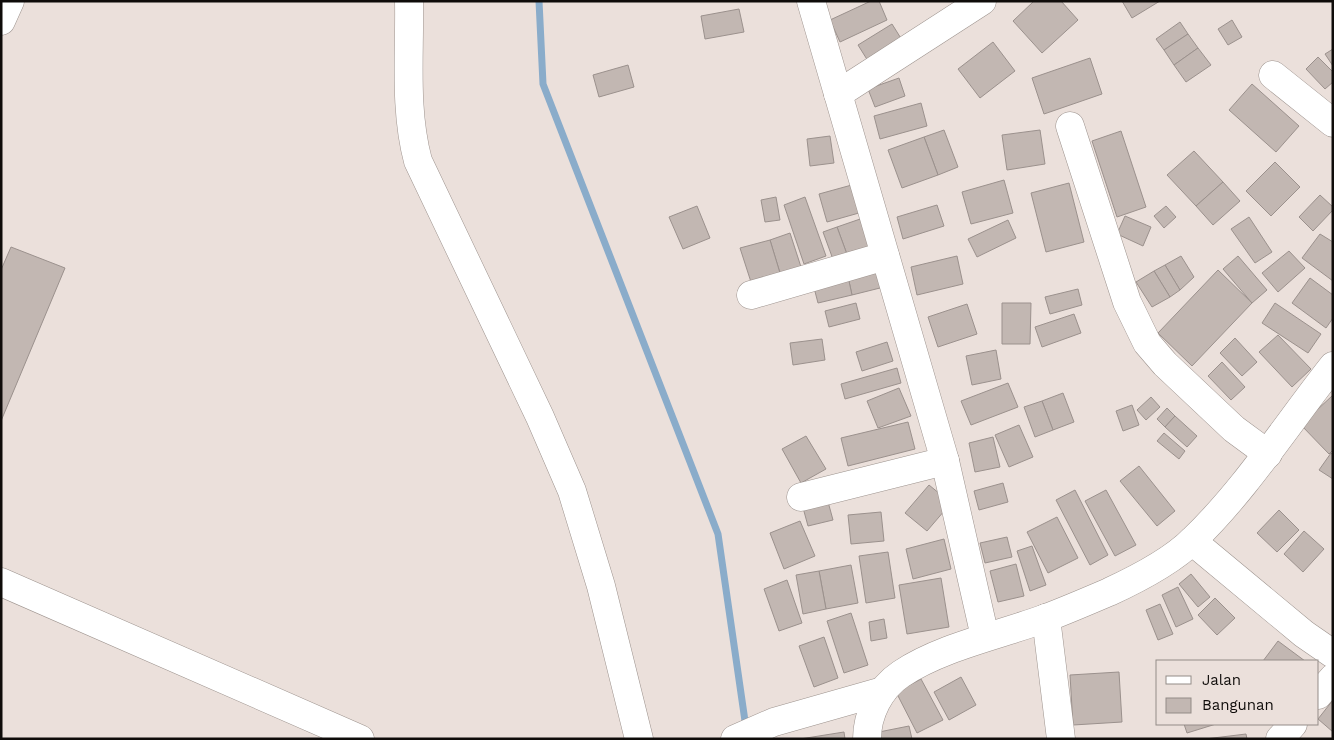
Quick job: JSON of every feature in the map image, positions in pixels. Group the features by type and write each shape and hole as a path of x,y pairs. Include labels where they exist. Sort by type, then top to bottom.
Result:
{"street":[{"path":"1,22 10,1"},
{"path":"409,1 408,105 410,132 418,161 540,417 572,491 601,586 639,739"},
{"path":"811,1 945,461 985,637"},
{"path":"838,94 982,1"},
{"path":"1273,75 1333,123"},
{"path":"1070,126 1127,302 1147,343 1165,364 1234,429 1268,454"},
{"path":"751,295 885,256"},
{"path":"867,739 872,711 883,691 900,674 985,637 1046,618 1111,591 1149,571 1192,541 1268,454 1333,366"},
{"path":"801,497 945,461"},
{"path":"1192,541 1304,634 1333,654"},
{"path":"1,582 360,739"},
{"path":"1046,618 1061,739"},
{"path":"1319,694 1333,678"},
{"path":"735,739 774,722 883,691"},
{"path":"1280,739 1292,725"}],"building":[{"path":"871,1 879,1 887,20 840,42 830,20"},
{"path":"1034,1 1061,1 1078,20 1042,53 1013,21"},
{"path":"1122,1 1160,1 1132,18"},
{"path":"739,9 744,32 705,39 701,16"},
{"path":"1232,20 1242,37 1228,45 1218,29"},
{"path":"1180,22 1188,34 1164,50 1156,39"},
{"path":"892,24 902,40 868,61 858,45"},
{"path":"1188,34 1198,48 1174,65 1164,50"},
{"path":"993,42 1015,71 980,98 958,69"},
{"path":"1198,48 1211,65 1186,82 1174,65"},
{"path":"1333,49 1333,66 1325,54"},
{"path":"1318,57 1333,72 1333,82 1325,89 1306,69"},
{"path":"1090,58 1102,94 1044,114 1032,78"},
{"path":"628,65 634,87 599,97 593,75"},
{"path":"899,78 905,96 875,107 868,89"},
{"path":"1252,84 1299,126 1276,152 1229,110"},
{"path":"921,103 927,126 880,139 874,116"},
{"path":"944,130 958,167 938,175 924,137"},
{"path":"1040,130 1045,164 1007,170 1002,135"},
{"path":"1121,131 1146,207 1117,217 1092,141"},
{"path":"830,136 834,163 810,166 807,139"},
{"path":"924,137 938,175 902,188 888,150"},
{"path":"1194,151 1223,182 1196,206 1167,175"},
{"path":"1275,162 1300,187 1271,216 1246,191"},
{"path":"1004,180 1013,213 971,224 962,192"},
{"path":"1223,182 1240,201 1213,225 1196,206"},
{"path":"859,183 866,211 827,222 819,194"},
{"path":"1069,183 1084,242 1046,252 1031,193"},
{"path":"1320,195 1333,207 1333,210 1313,231 1299,217"},
{"path":"776,197 780,220 765,222 761,200"},
{"path":"805,197 826,256 804,264 784,205"},
{"path":"937,205 944,226 903,239 897,217"},
{"path":"697,206 710,238 683,249 669,217"},
{"path":"1166,206 1176,217 1164,228 1154,216"},
{"path":"1125,216 1151,227 1143,246 1117,234"},
{"path":"866,217 877,247 848,257 837,227"},
{"path":"1249,217 1272,252 1255,263 1231,229"},
{"path":"1008,220 1016,238 977,257 968,239"},
{"path":"837,227 848,257 834,262 823,232"},
{"path":"790,233 801,267 780,273 770,240"},
{"path":"1320,234 1333,242 1333,281 1302,258"},
{"path":"770,240 780,273 751,282 740,248"},
{"path":"11,247 65,268 1,421 1,270"},
{"path":"1289,251 1305,268 1278,292 1262,273"},
{"path":"957,256 963,284 917,295 911,267"},
{"path":"1181,256 1194,277 1180,290 1165,265"},
{"path":"1238,256 1267,290 1252,303 1223,269"},
{"path":"879,265 884,287 852,295 847,272"},
{"path":"1165,265 1180,290 1170,297 1154,271"},
{"path":"1218,270 1252,303 1192,366 1158,333"},
{"path":"1154,271 1170,297 1152,307 1136,282"},
{"path":"847,272 852,295 818,303 812,280"},
{"path":"1310,278 1333,295 1333,318 1326,328 1292,303"},
{"path":"1078,289 1082,305 1050,314 1045,297"},
{"path":"856,303 860,319 829,327 825,311"},
{"path":"1002,303 1031,303 1030,344 1002,344"},
{"path":"1275,303 1321,334 1308,353 1262,323"},
{"path":"967,304 977,334 938,347 928,317"},
{"path":"1074,314 1081,333 1042,347 1035,327"},
{"path":"1278,335 1311,369 1292,387 1259,352"},
{"path":"1235,338 1257,362 1242,376 1220,353"},
{"path":"822,339 825,360 793,365 790,343"},
{"path":"887,342 893,361 862,371 856,352"},
{"path":"996,350 1001,379 972,385 966,356"},
{"path":"1222,362 1245,387 1231,400 1208,376"},
{"path":"897,368 901,383 845,399 841,384"},
{"path":"1008,383 1018,407 971,425 961,401"},
{"path":"899,388 911,416 878,428 867,401"},
{"path":"1063,393 1074,422 1053,430 1042,401"},
{"path":"1333,395 1333,450 1329,454 1301,425"},
{"path":"1151,397 1160,407 1146,420 1137,410"},
{"path":"1042,401 1053,430 1035,437 1024,407"},
{"path":"1132,405 1139,425 1123,431 1116,411"},
{"path":"1167,408 1175,416 1165,427 1157,419"},
{"path":"1175,416 1197,436 1187,447 1165,427"},
{"path":"908,422 915,449 848,466 841,438"},
{"path":"1019,425 1033,457 1009,467 995,435"},
{"path":"1164,433 1185,451 1179,459 1157,441"},
{"path":"806,436 826,469 801,483 782,449"},
{"path":"993,437 1000,467 975,472 969,443"},
{"path":"1331,453 1333,454 1333,479 1319,470"},
{"path":"1139,466 1175,511 1157,526 1120,481"},
{"path":"1003,483 1008,502 979,510 974,491"},
{"path":"929,485 951,503 927,531 905,513"},
{"path":"1075,490 1108,555 1090,565 1056,500"},
{"path":"1106,490 1136,545 1115,556 1085,501"},
{"path":"827,498 833,520 808,526 802,504"},
{"path":"1279,510 1299,530 1277,552 1257,533"},
{"path":"881,512 884,541 851,544 848,515"},
{"path":"1057,517 1078,558 1048,573 1027,532"},
{"path":"800,521 815,556 784,569 770,533"},
{"path":"1304,531 1324,549 1303,572 1284,554"},
{"path":"1007,537 1012,557 985,563 980,543"},
{"path":"944,539 951,569 913,579 906,549"},
{"path":"1032,546 1046,585 1030,591 1017,551"},
{"path":"888,552 895,598 866,603 859,556"},
{"path":"1016,564 1024,596 998,602 990,571"},
{"path":"851,565 858,603 826,609 819,571"},
{"path":"819,571 826,609 803,614 796,575"},
{"path":"1191,574 1210,597 1198,607 1179,584"},
{"path":"941,578 949,627 907,634 899,585"},
{"path":"787,580 802,623 779,631 764,589"},
{"path":"1178,587 1193,619 1176,627 1162,595"},
{"path":"1215,598 1235,618 1217,635 1198,615"},
{"path":"1160,604 1173,634 1158,640 1146,610"},
{"path":"851,613 868,665 844,673 827,621"},
{"path":"884,619 887,638 871,641 869,622"},
{"path":"824,637 838,678 814,687 799,646"},
{"path":"1278,641 1304,660 1264,660"},
{"path":"1119,672 1122,722 1073,725 1070,675"},
{"path":"961,677 976,705 949,720 934,692"},
{"path":"921,679 943,720 917,733 896,692"},
{"path":"1333,700 1333,732 1319,718"},
{"path":"1184,725 1213,725 1187,733"},
{"path":"909,726 912,739 880,739 879,732"},
{"path":"844,732 845,739 800,739"},
{"path":"1246,734 1247,739 1205,739"}],"waterway":[{"path":"539,1 543,84 718,534 746,728"}]}
